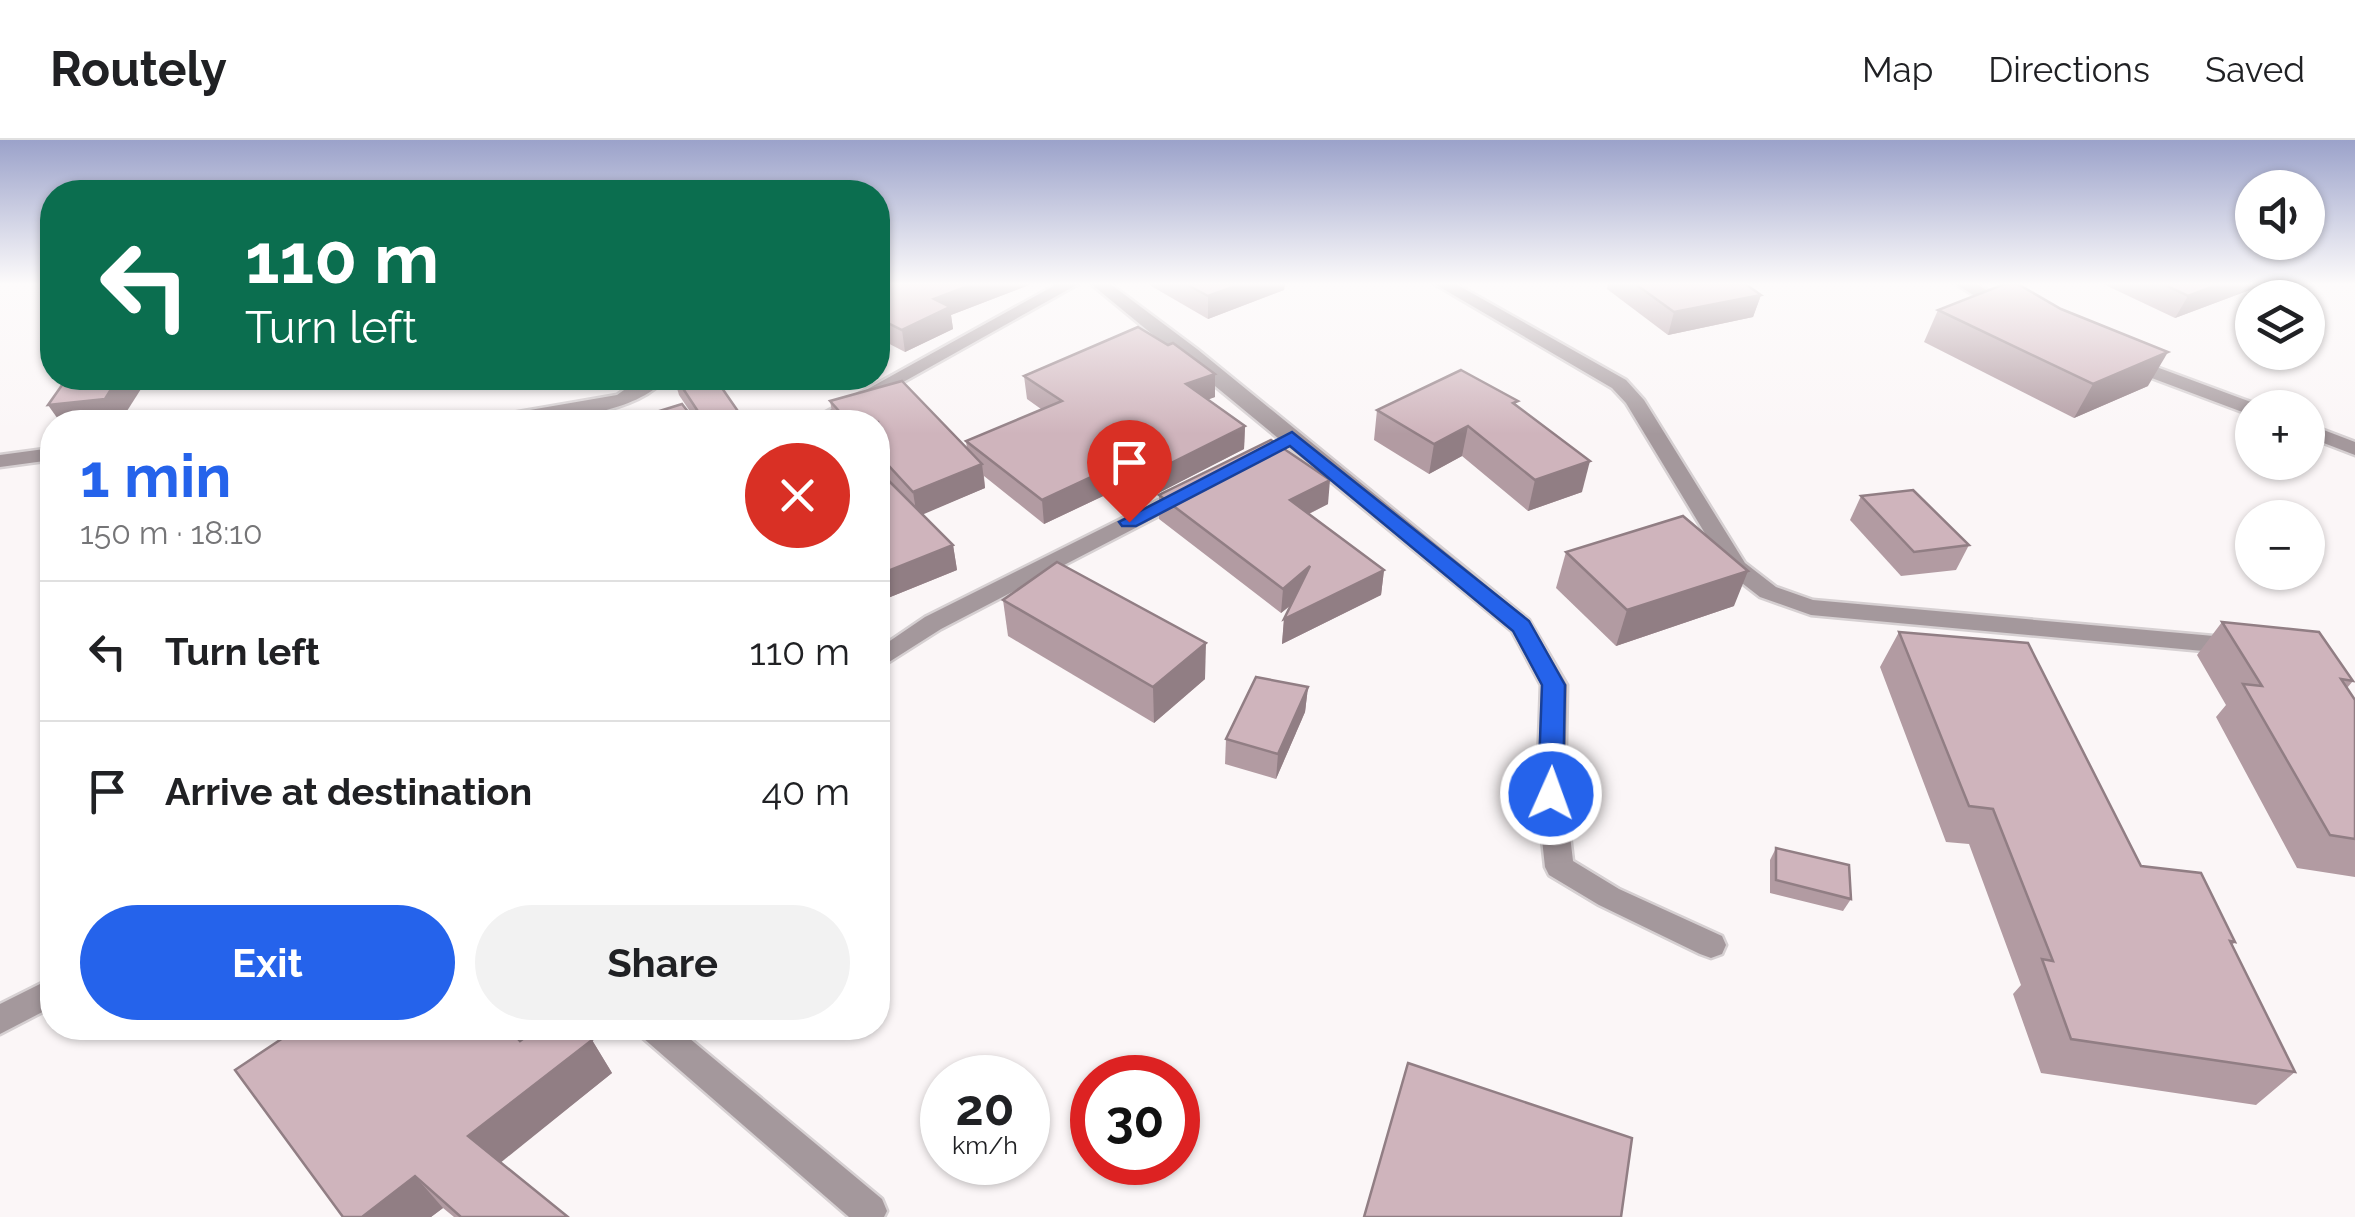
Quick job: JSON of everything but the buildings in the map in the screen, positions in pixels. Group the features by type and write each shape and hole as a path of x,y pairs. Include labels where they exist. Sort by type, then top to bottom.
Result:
{"street":[{"path":"890,383 980,333"},
{"path":"1160,333 1283,442 1521,626 1554,685 1551,794 1559,867 1609,898 1711,944"},
{"path":"1530,333 1619,384 1634,400 1737,568 1768,592 1812,607 2262,649"},
{"path":"2104,353 2235,403"},
{"path":"565,410 623,400 642,390"},
{"path":"840,410 876,390"},
{"path":"2325,437 2355,449"},
{"path":"0,461 40,456"},
{"path":"890,652 934,624 1206,482"},
{"path":"0,1020 40,998"},
{"path":"668,1040 869,1211"}],"route":[{"path":"1129,522 1292,438 1521,626 1554,685 1551,794"}]}
